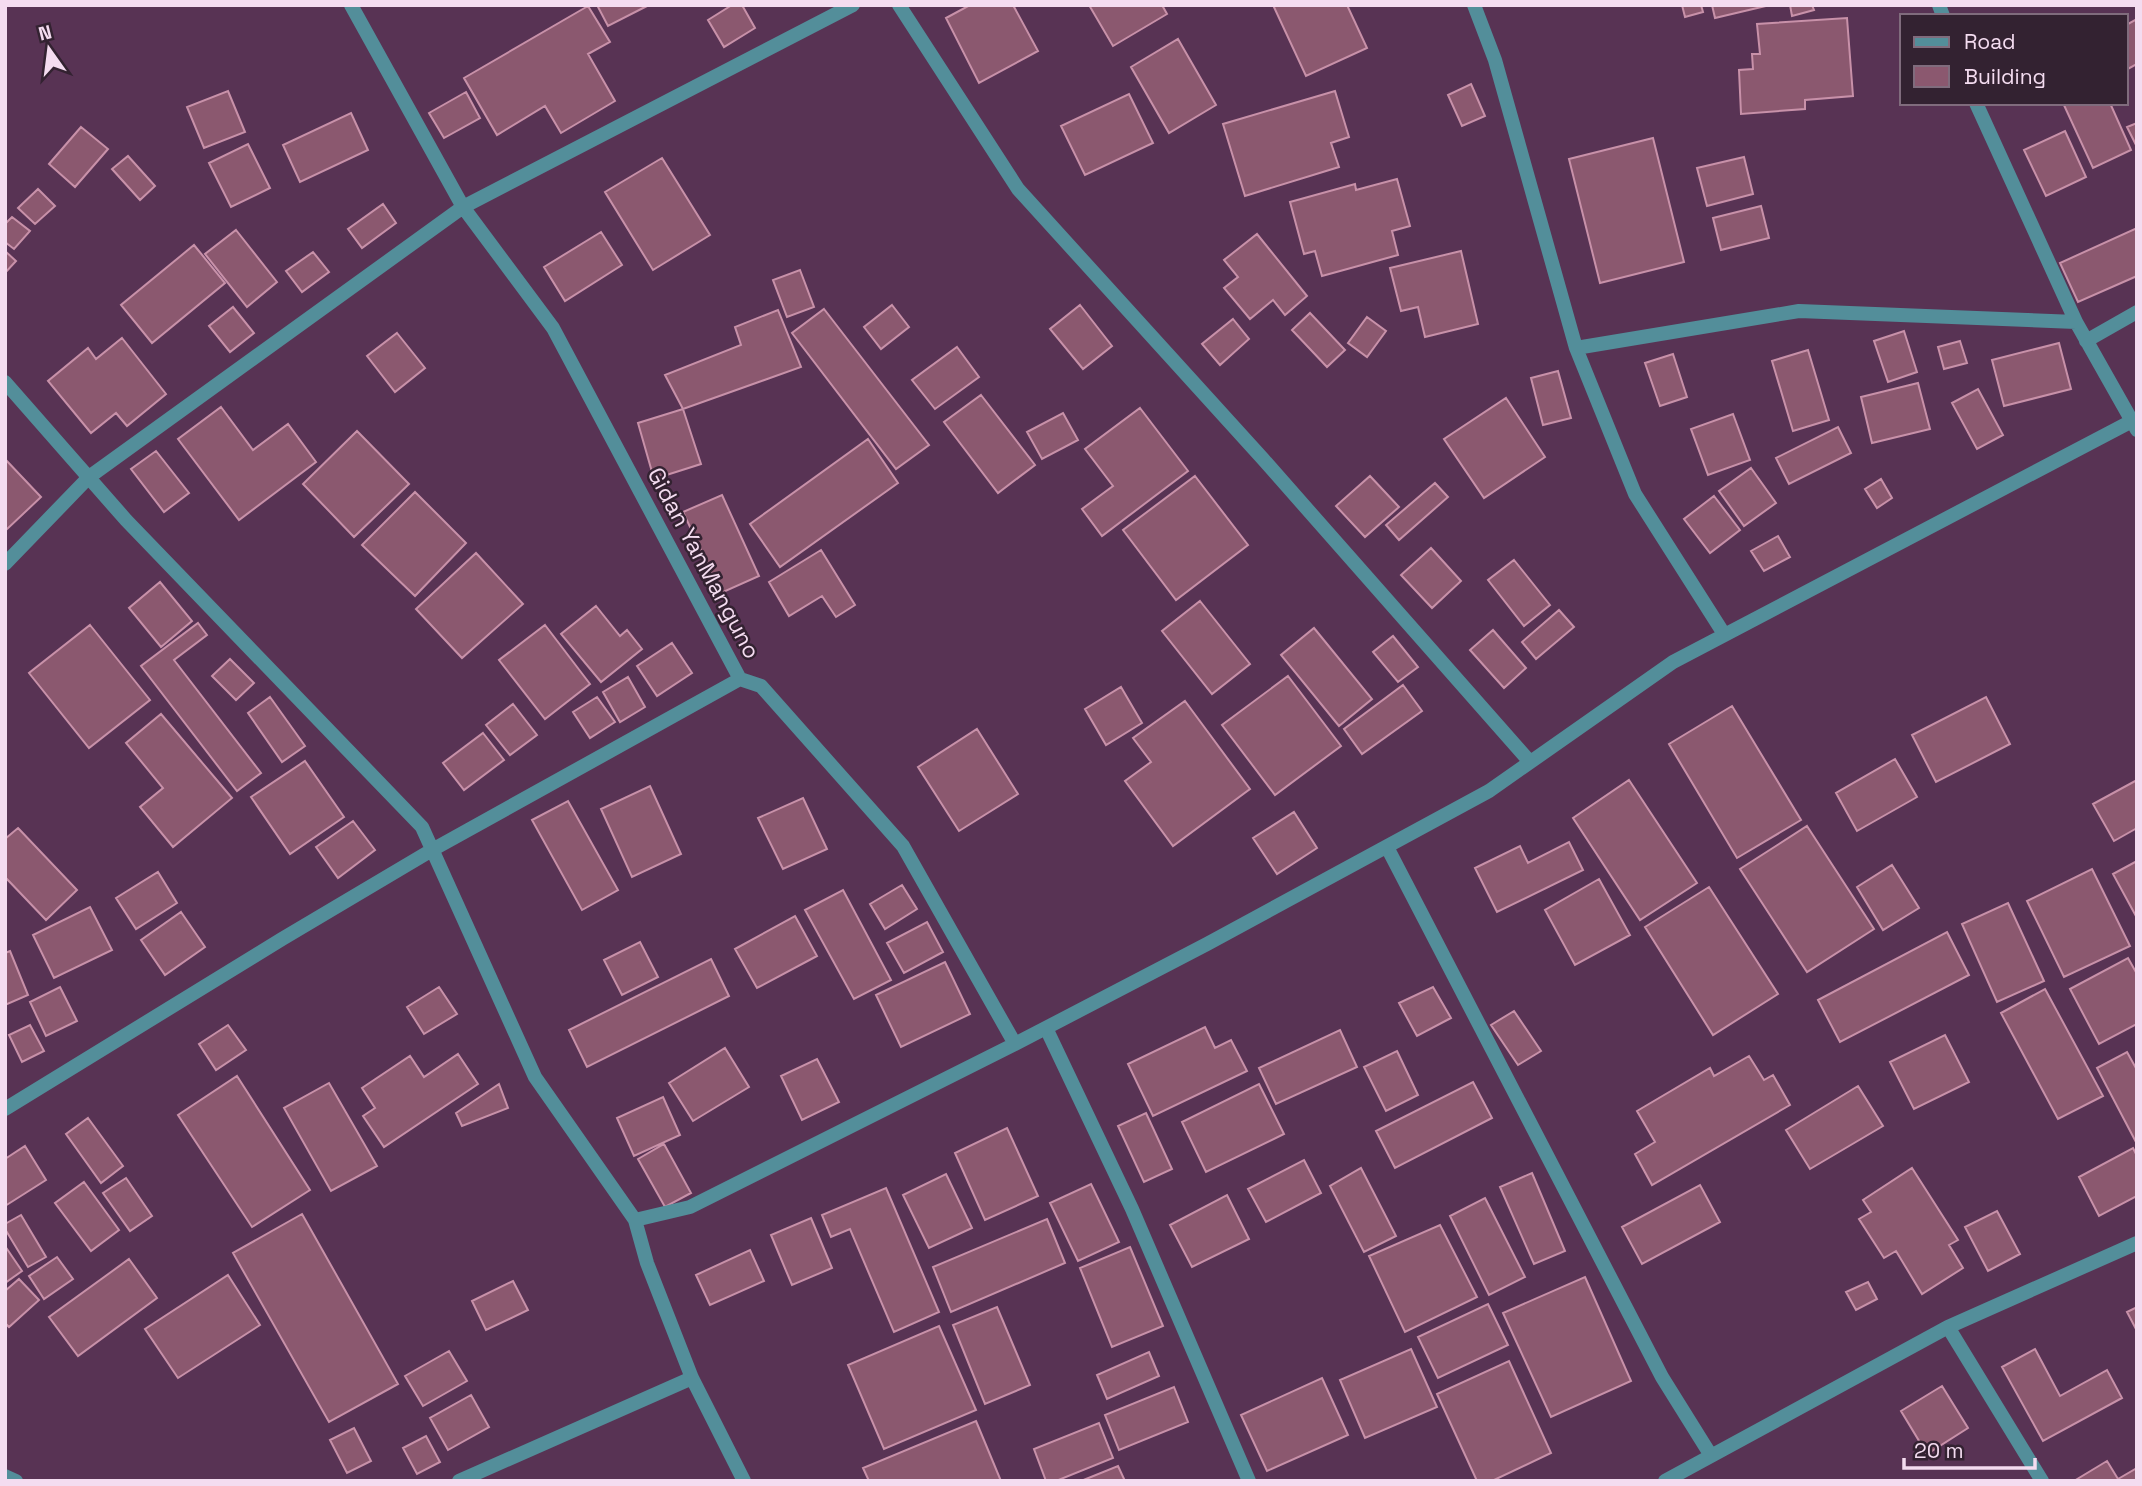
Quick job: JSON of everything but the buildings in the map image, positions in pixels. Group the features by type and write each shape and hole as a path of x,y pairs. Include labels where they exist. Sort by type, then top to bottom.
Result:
{"street":[{"name":"Gidan YanManguno","path":"5,1109 432,850 740,679 553,328 463,207 351,5"},
{"path":"5,564 89,477 463,207 853,5"},
{"path":"900,5 1018,188 1263,459 1530,762"},
{"path":"1474,5 1495,60 1576,348 1634,494 1724,634"},
{"path":"635,1220 690,1207 1046,1028 1489,791 1673,662 2135,426 2076,322 1977,105"},
{"path":"1576,348 1798,311 2076,322"},
{"path":"2086,341 2137,312"},
{"path":"5,382 126,520 422,827 535,1077 635,1220 647,1263 692,1378 744,1481"},
{"path":"740,679 761,686 903,846 1015,1044"},
{"path":"1387,847 1662,1377 1710,1454"},
{"path":"1046,1028 1132,1209 1249,1481"},
{"path":"1665,1481 1710,1454 1814,1402 1948,1327 2137,1242"},
{"path":"1948,1327 2042,1481"},
{"path":"458,1481 692,1378"},
{"path":"5,1476 16,1481"}]}
